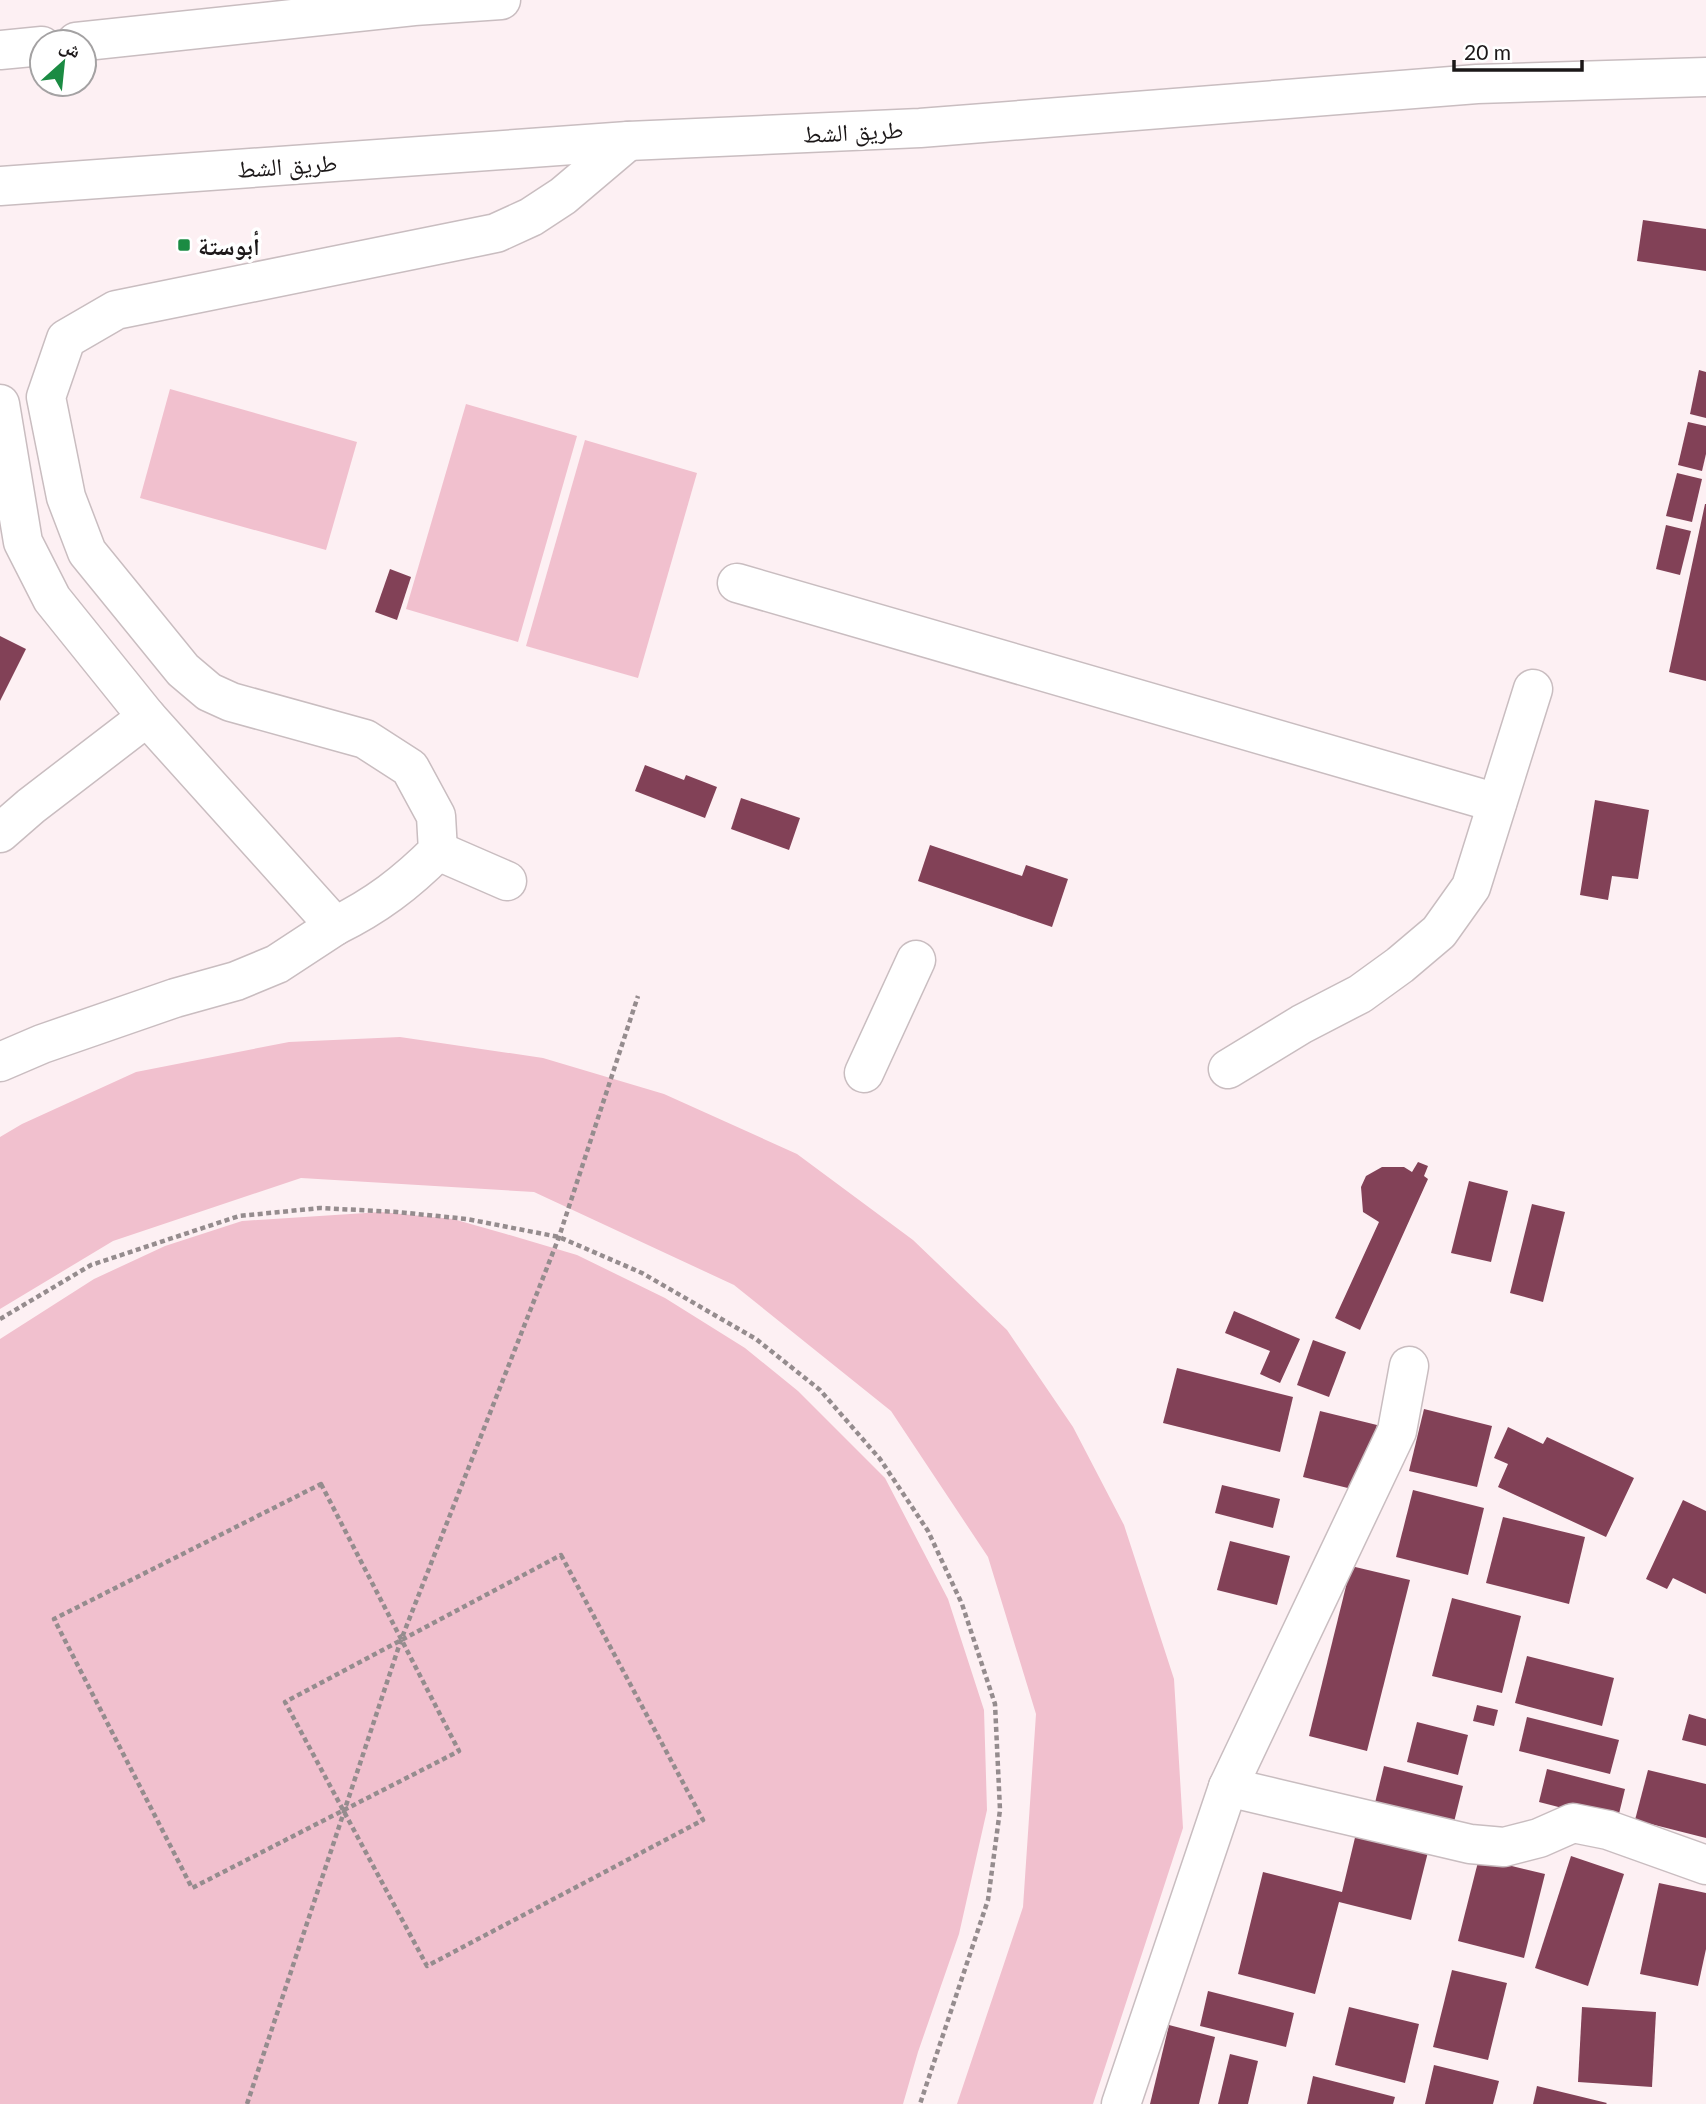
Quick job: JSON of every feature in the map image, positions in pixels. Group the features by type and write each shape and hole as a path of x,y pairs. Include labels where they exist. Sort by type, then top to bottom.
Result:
{"main road":[{"path":"98,40 414,6 501,0"},
{"path":"0,50 28,47"},
{"name":"طريق الشط","path":"0,186 628,141 920,128 1477,84 1706,77"},
{"path":"0,1062 42,1044 175,998 236,981 277,964 335,926 368,910 410,880 438,851 436,816 410,768 365,739 231,702 209,692 183,670 87,552 66,497 46,397 66,339 116,310 496,233 531,217 563,195 628,141"},
{"path":"0,404 11,543 52,599 148,717 335,926"},
{"path":"737,583 1497,803"},
{"path":"1228,1069 1302,1024 1360,994 1439,932 1471,887 1533,689"},
{"path":"0,833 31,806 148,717"},
{"path":"438,851 508,881"},
{"path":"864,1073 916,960"},
{"path":"1121,2104 1228,1787 1397,1431 1409,1366"},
{"path":"1228,1787 1470,1844 1504,1847 1539,1838 1573,1823 1608,1830 1706,1865"}],"path":[{"path":"247,2104 401,1640 559,1237 638,996"},
{"path":"0,1319 91,1265 239,1216 320,1208 397,1212 467,1219 559,1237 642,1273 756,1339 820,1390 880,1459 928,1531 961,1604 995,1704 1000,1810 988,1900 920,2104"},
{"path":"321,1484 401,1640 459,1751 191,1888 54,1619 321,1484"},
{"path":"561,1555 703,1820 428,1966 285,1702 401,1640 561,1555"}],"shaded area":[{"path":"170,389 357,442 326,550 140,498"},
{"path":"466,404 577,436 518,642 406,609"},
{"path":"585,440 697,473 638,678 526,646"},
{"path":"400,1037 543,1058 664,1094 797,1154 913,1240 1007,1330 1073,1427 1124,1525 1174,1679 1183,1828 1093,2104 957,2104 1023,1907 1036,1714 988,1557 891,1411 734,1285 534,1192 301,1178 113,1241 0,1309 0,1137 22,1124 136,1072 289,1042"},
{"path":"381,1212 453,1219 577,1255 665,1298 745,1348 798,1391 885,1478 948,1599 984,1710 987,1810 959,1934 903,2104 0,2104 0,1339 94,1279 165,1246 242,1221"}],"building":[{"path":"1643,220 1706,229 1706,271 1637,261"},
{"path":"1699,370 1706,372 1706,418 1690,414"},
{"path":"1688,422 1706,426 1706,454 1702,471 1678,465"},
{"path":"1677,473 1702,479 1692,522 1666,516"},
{"path":"1706,504 1706,681 1669,672"},
{"path":"1666,525 1691,531 1680,575 1656,569"},
{"path":"390,569 411,577 397,620 375,612"},
{"path":"0,636 26,649 0,701"},
{"path":"645,765 684,780 686,775 717,787 705,818 635,791"},
{"path":"741,798 800,818 789,850 731,829"},
{"path":"1595,800 1649,810 1638,879 1612,876 1608,900 1580,895"},
{"path":"930,845 1022,876 1026,865 1068,879 1052,927 918,881"},
{"path":"1418,1162 1428,1166 1424,1176 1428,1179 1360,1330 1335,1318 1379,1222 1363,1212 1361,1187 1366,1176 1382,1167 1404,1167 1412,1172"},
{"path":"1469,1181 1508,1191 1491,1262 1451,1253"},
{"path":"1532,1204 1565,1212 1543,1302 1510,1293"},
{"path":"1234,1311 1300,1339 1280,1383 1260,1374 1270,1351 1225,1333"},
{"path":"1313,1340 1346,1352 1329,1397 1297,1385"},
{"path":"1177,1368 1293,1397 1280,1452 1163,1423"},
{"path":"1424,1409 1492,1426 1477,1487 1409,1471"},
{"path":"1320,1411 1377,1425 1360,1491 1303,1477"},
{"path":"1508,1427 1543,1444 1547,1437 1634,1478 1606,1537 1498,1487 1508,1464 1494,1458"},
{"path":"1222,1485 1280,1499 1273,1528 1215,1513"},
{"path":"1413,1490 1484,1508 1468,1575 1396,1557"},
{"path":"1683,1500 1706,1511 1706,1594 1673,1578 1667,1589 1646,1579"},
{"path":"1503,1517 1585,1537 1569,1604 1486,1583"},
{"path":"1230,1541 1290,1556 1277,1605 1217,1590"},
{"path":"1351,1566 1410,1580 1367,1751 1309,1736"},
{"path":"1452,1598 1521,1616 1502,1693 1432,1676"},
{"path":"1527,1656 1614,1678 1602,1726 1515,1703"},
{"path":"1477,1705 1498,1710 1494,1726 1473,1721"},
{"path":"1689,1714 1706,1719 1706,1746 1682,1740"},
{"path":"1527,1717 1619,1740 1610,1774 1519,1751"},
{"path":"1417,1722 1468,1735 1458,1775 1407,1762"},
{"path":"1384,1766 1463,1786 1451,1834 1372,1815"},
{"path":"1547,1769 1625,1789 1617,1822 1539,1802"},
{"path":"1648,1770 1706,1784 1706,1838 1635,1820"},
{"path":"1358,1825 1430,1844 1411,1920 1339,1902 1315,1994 1238,1974 1263,1872 1342,1892"},
{"path":"1571,1856 1624,1874 1588,1986 1535,1968"},
{"path":"1479,1858 1545,1874 1524,1958 1458,1941"},
{"path":"1659,1883 1706,1893 1706,1949 1698,1986 1640,1974"},
{"path":"1452,1970 1507,1983 1488,2060 1433,2047"},
{"path":"1208,1991 1294,2013 1286,2047 1200,2026"},
{"path":"1349,2007 1419,2024 1405,2083 1335,2065"},
{"path":"1582,2007 1656,2012 1652,2087 1578,2082"},
{"path":"1169,2025 1215,2037 1199,2104 1150,2104"},
{"path":"1230,2054 1258,2061 1248,2104 1218,2104"},
{"path":"1434,2065 1499,2081 1493,2104 1425,2104"},
{"path":"1313,2076 1395,2097 1393,2104 1307,2104"},
{"path":"1537,2086 1607,2103 1533,2104"}],"place":[{"name":"أبوستة","path":"184,245"}]}
